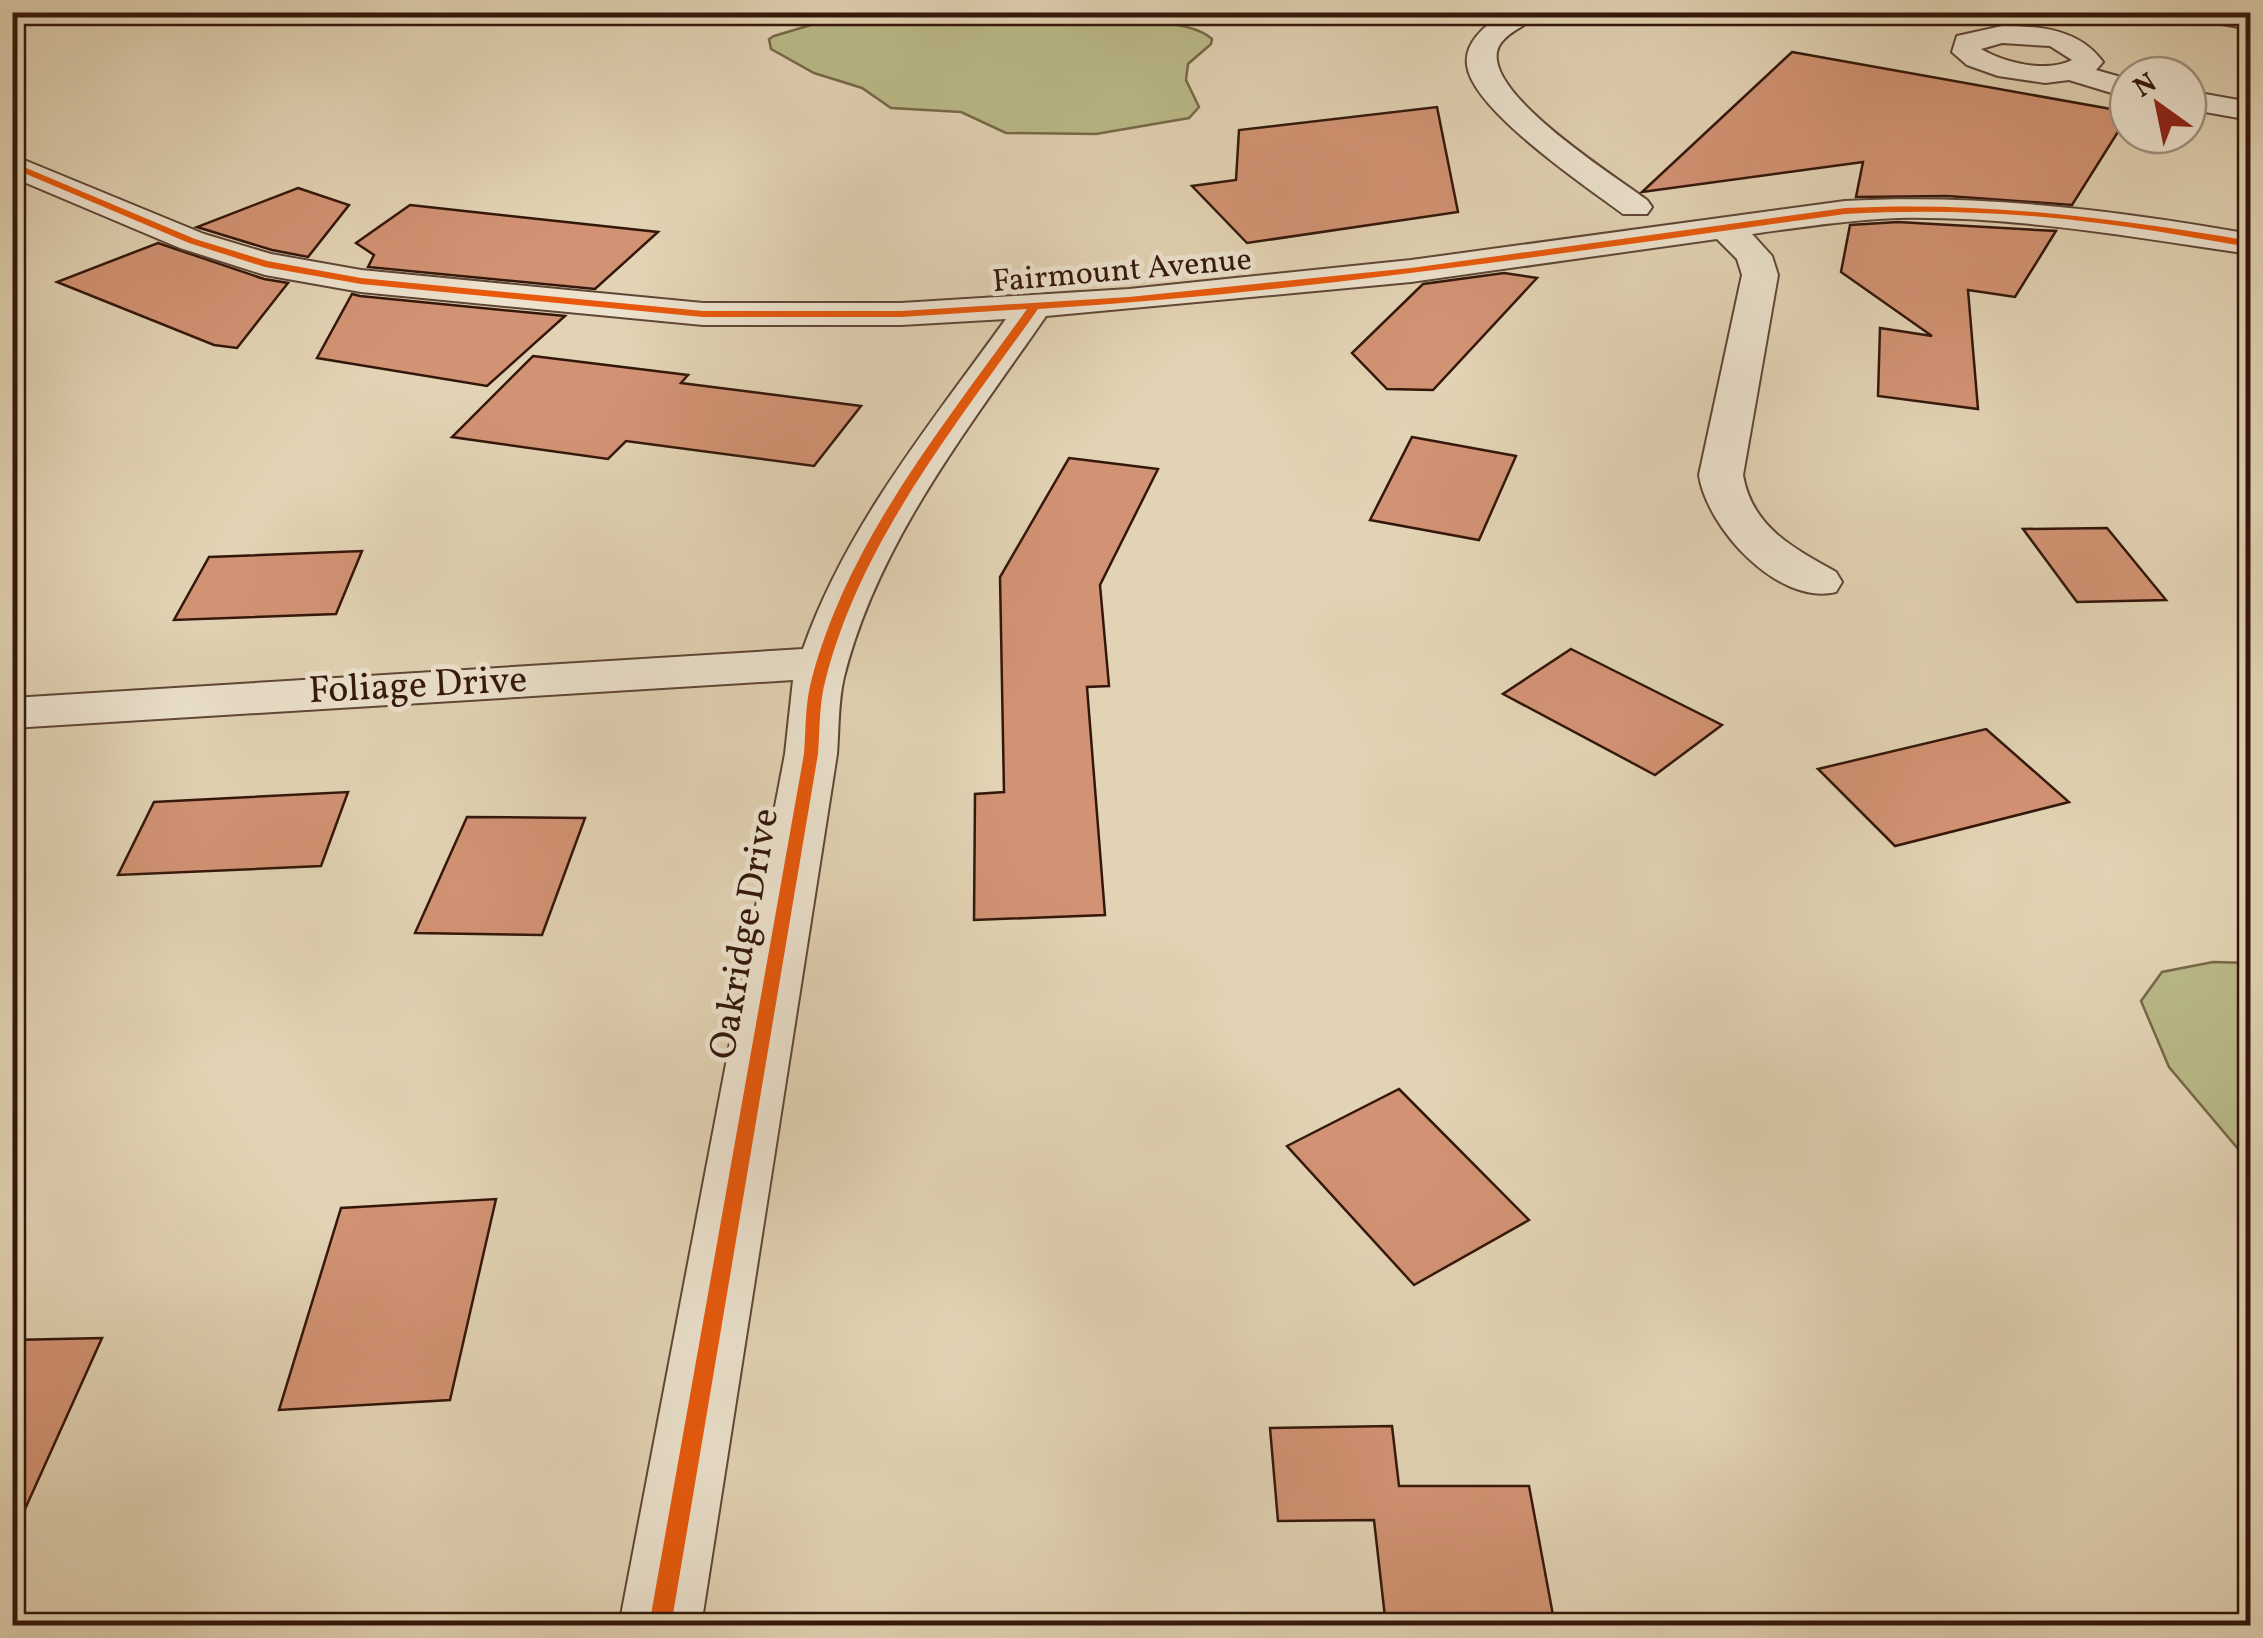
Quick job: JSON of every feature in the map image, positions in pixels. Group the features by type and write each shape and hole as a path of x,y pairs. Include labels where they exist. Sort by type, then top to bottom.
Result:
{"street":[{"path":"1526,12 1486,42 1480,62 1486,83 1513,113 1635,207"},
{"path":"2198,12 2250,21"},
{"path":"2070,71 2108,83"},
{"path":"2208,104 2250,111"},
{"name":"Fairmount Avenue","path":"12,164 219,250 265,264 361,281 703,314 901,314 1034,307 1318,282 1857,210 1955,207 2090,219 2250,244"},
{"path":"1726,228 1754,256 1760,275 1721,475 1722,494 1730,514 1746,532 1777,558 1819,582"},
{"name":"Oakridge Drive","path":"660,1626 824,663 851,594 887,522 1034,307"},
{"name":"Foliage Drive","path":"12,713 824,663"}],"green space":[{"path":"851,13 885,13 924,24 945,24 1003,13 1139,13 1196,30 1212,39 1188,64 1186,80 1199,107 1189,118 1096,134 1006,133 961,112 891,108 862,88 814,73 771,49 769,39 774,36"},
{"path":"2213,962 2250,963 2250,1163 2169,1067 2141,1001 2162,972"}],"building":[{"path":"1792,52 2108,108 2108,148 2072,205 1947,196 1856,197 1863,162 1642,192"},
{"path":"1437,107 1458,212 1247,243 1192,186 1236,180 1239,130"},
{"path":"298,188 349,205 308,257 197,227"},
{"path":"410,205 658,232 595,289 368,267 374,255 356,243"},
{"path":"1898,222 2056,231 2015,297 1968,290 1978,409 1878,396 1880,328 1932,336 1841,272 1850,225"},
{"path":"158,243 264,279 288,283 237,348 214,345 57,282"},
{"path":"1504,273 1537,278 1433,390 1387,389 1352,353 1423,284"},
{"path":"352,294 565,316 487,386 317,358"},
{"path":"533,356 688,375 681,383 861,406 814,466 626,441 608,459 452,437"},
{"path":"1412,437 1516,456 1479,540 1370,520"},
{"path":"1069,458 1158,469 1100,585 1109,686 1087,687 1105,915 974,920 975,794 1004,792 1000,577"},
{"path":"2107,528 2166,600 2077,602 2023,529"},
{"path":"362,551 336,614 174,620 209,557"},
{"path":"1571,649 1722,725 1655,775 1503,694"},
{"path":"1986,729 2069,802 1895,846 1818,769"},
{"path":"348,792 321,866 118,875 154,802"},
{"path":"467,817 585,818 542,935 415,933"},
{"path":"1399,1089 1529,1220 1414,1285 1287,1146"},
{"path":"496,1199 450,1400 279,1410 341,1208"},
{"path":"102,1338 12,1538 12,1340"},
{"path":"1392,1426 1399,1486 1529,1486 1555,1626 1386,1626 1374,1520 1278,1521 1270,1428"}],"cycle path":[{"path":"12,165 192,241 265,264 361,281 703,314 901,314 1129,300 1411,271 1845,211 1896,208 2049,214 2250,244"},
{"path":"660,1626 811,754 819,677 836,626 882,530 910,483 1034,307"}]}
